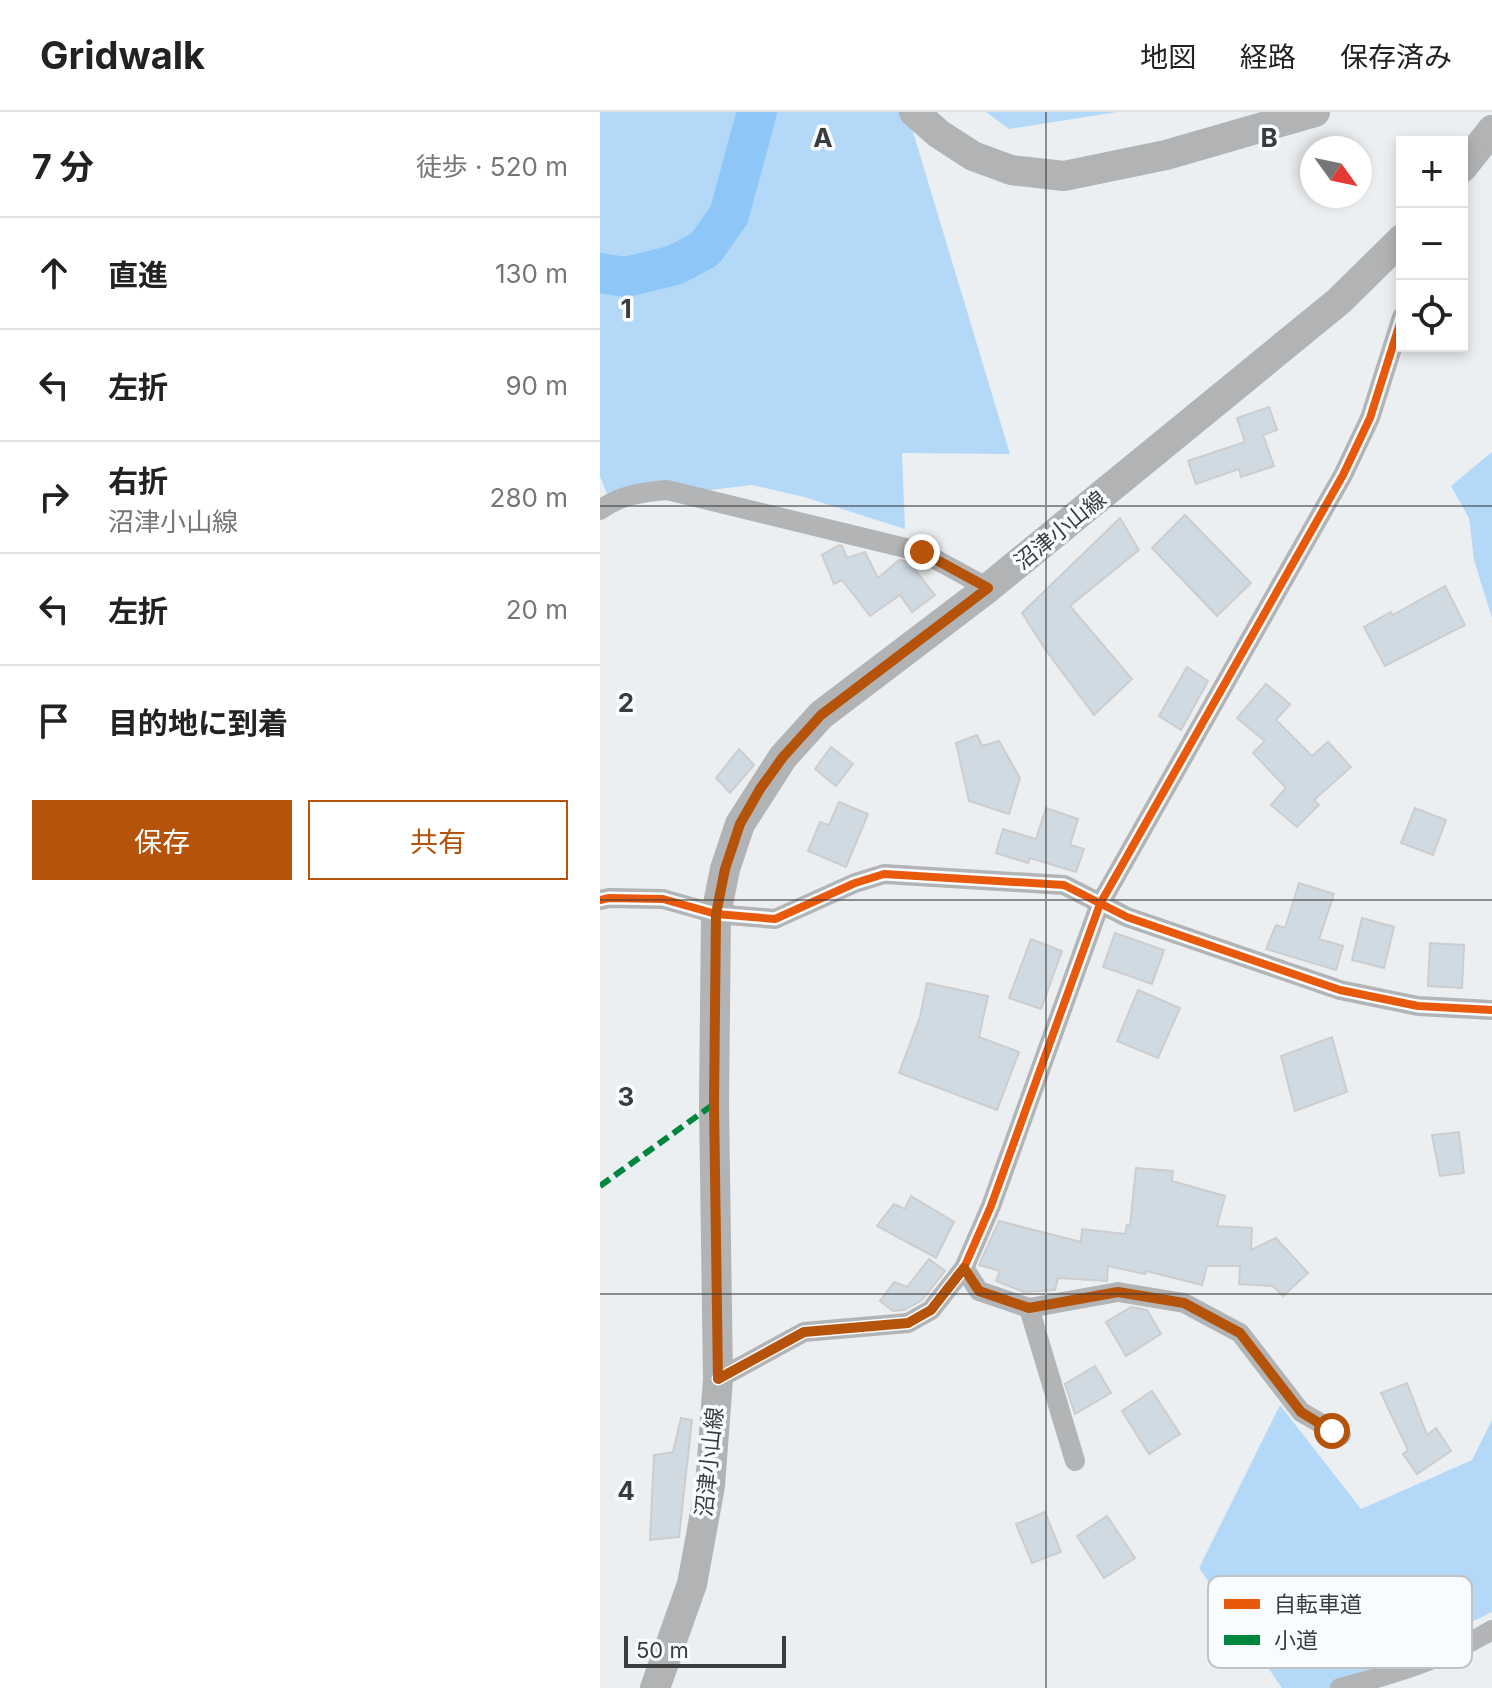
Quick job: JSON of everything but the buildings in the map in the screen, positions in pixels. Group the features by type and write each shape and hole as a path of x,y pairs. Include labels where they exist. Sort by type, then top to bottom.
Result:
{"main road":[{"path":"914,112 939,134 973,156 1011,170 1064,176 1166,155 1315,112"},
{"path":"1468,160 1492,130"},
{"name":"沼津小山線","path":"655,1688 692,1584 710,1486 718,1379 714,1104 716,914 725,869 740,824 783,757 821,715 988,588 1339,301 1396,245"}],"street":[{"path":"718,1379 804,1332 908,1323 931,1310 964,1268 991,1206 1100,904 1343,475 1370,418 1396,336"},
{"path":"600,510 610,502 640,493 667,490 922,552 988,588"},
{"path":"603,895 663,899 716,914 775,919 855,883 884,874 1064,885 1127,917 1340,990 1418,1006 1492,1010"},
{"path":"964,1268 979,1291 1029,1308 1118,1292 1184,1303 1240,1333 1301,1412 1341,1435"},
{"path":"1029,1308 1075,1461"},
{"path":"1472,1642 1492,1630"},
{"path":"1340,1688 1412,1668"}],"shaded area":[{"path":"600,112 907,112 1010,454 902,453 905,529 804,497 752,485 610,502 600,476"},
{"path":"986,112 1117,112 1009,129"},
{"path":"1492,452 1492,618 1474,560 1469,518 1451,486"},
{"path":"1280,1405 1361,1509 1472,1460 1492,1420 1492,1612 1472,1622 1472,1576 1208,1576 1208,1581 1199,1568"},
{"path":"1268,1668 1378,1668 1337,1688 1282,1688"}],"waterway":[{"path":"600,273 626,277 675,265 705,249 729,215 757,112"}],"marked path":[{"path":"600,1186 714,1104"}],"cycle path":[{"path":"718,1379 804,1332 908,1323 931,1310 964,1268 991,1206 1100,904 1343,475 1370,418 1396,336"},
{"path":"600,900 663,899 716,914 775,919 855,883 884,874 1064,885 1127,917 1340,990 1418,1006 1492,1010"}],"route":[{"path":"922,552 988,588 821,715 783,757 760,789 740,824 725,869 716,914 714,1104 718,1379 804,1332 908,1323 931,1310 964,1268 979,1291 1029,1308 1118,1292 1184,1303 1240,1333 1301,1412 1332,1431"}]}
